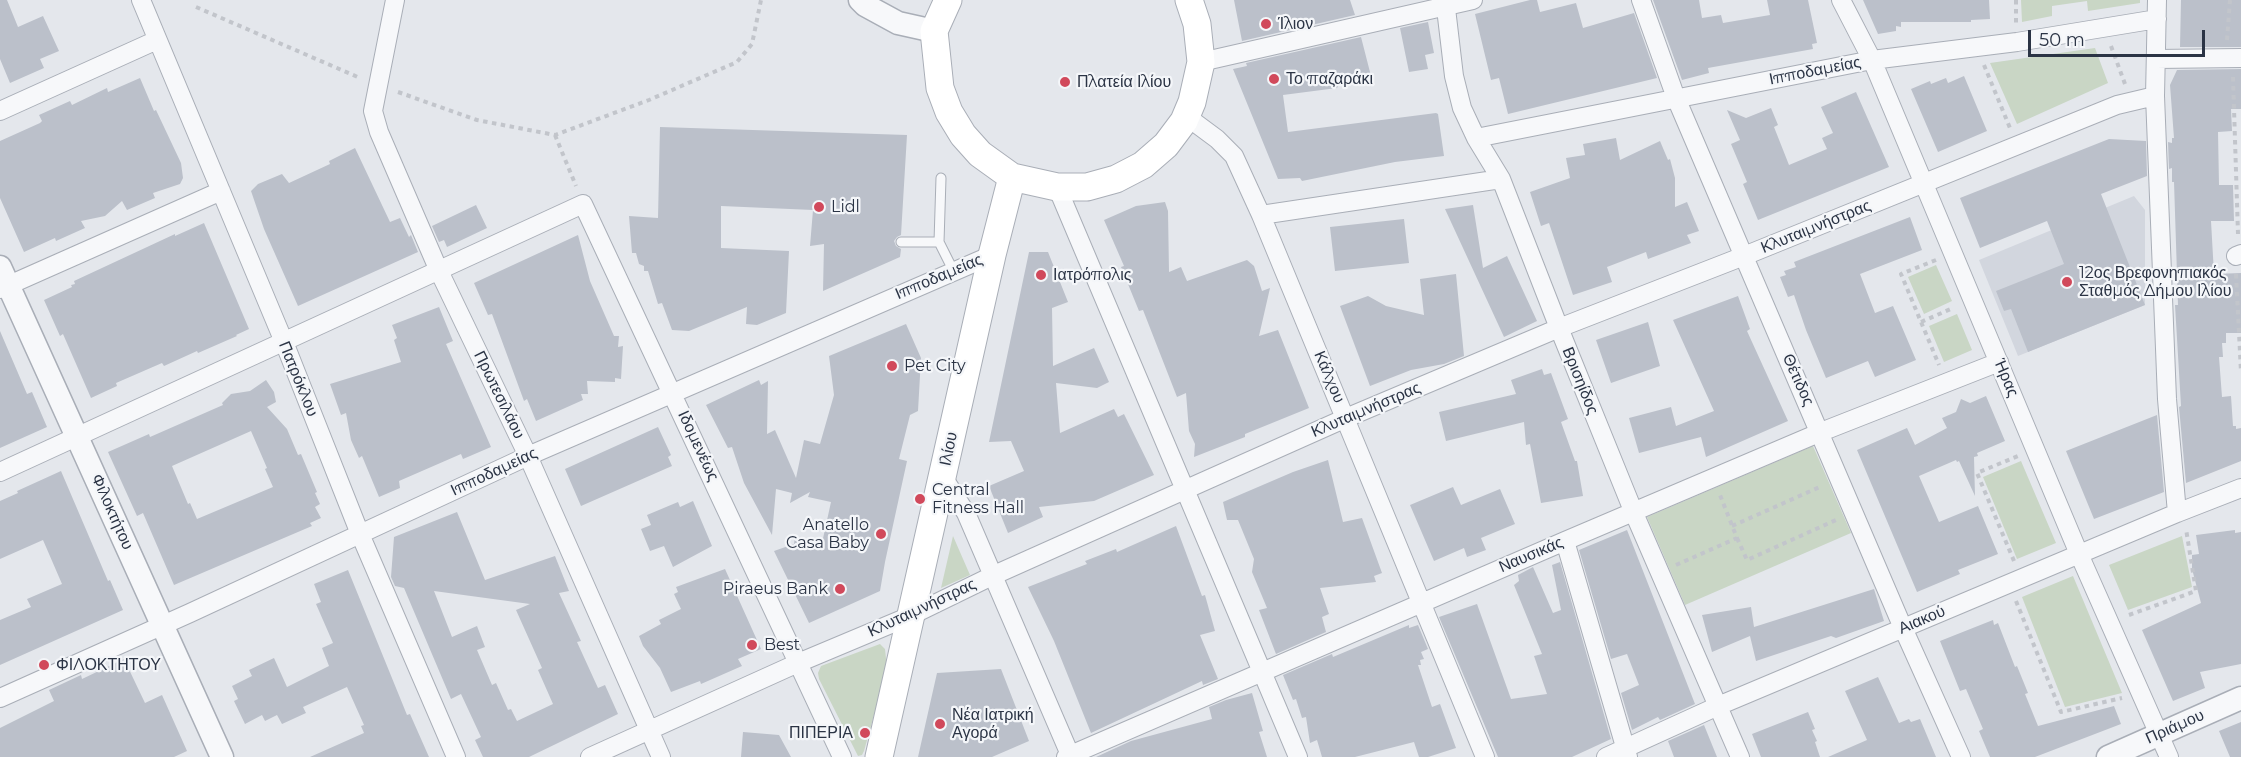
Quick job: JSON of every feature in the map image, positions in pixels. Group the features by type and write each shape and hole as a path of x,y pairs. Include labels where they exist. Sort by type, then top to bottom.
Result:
{"main road":[{"path":"948,0 934,32 940,88 949,112 963,135 980,154 1012,177 1056,187 1087,186 1116,179 1143,165 1166,145 1186,116 1195,92 1201,62 1197,24 1189,0"},
{"name":"Ιλίου","path":"879,757 992,255 1012,177"}],"street":[{"name":"Πρωτεσιλάου","path":"394,0 373,111 379,132 439,271 528,456 661,757"},
{"path":"860,0 898,23 934,32"},
{"path":"1201,62 1445,3 1473,0"},
{"name":"Θέτιδος","path":"1641,0 1677,98 1960,757"},
{"name":"Ήρας","path":"1841,0 1872,60 2079,554 2169,757"},
{"path":"2157,0 2155,96 2167,399 2180,512"},
{"name":"Πατρόκλου","path":"142,3 284,342 360,534 456,757"},
{"name":"Βρισηίδος","path":"1445,3 1454,76 1462,108 1476,138 1501,180 1634,513 1740,757"},
{"name":"Ιπποδαμείας","path":"1476,138 1872,60 1976,47 2157,19"},
{"path":"0,111 157,40"},
{"path":"2156,59 2233,58"},
{"name":"Κλυταιμνήστρας","path":"590,757 798,663 910,616 992,576 1346,418 1559,328 2117,105 2155,96"},
{"name":"Κάλχου","path":"1186,116 1217,139 1233,156 1261,215 1485,757"},
{"path":"1261,215 1501,180"},
{"path":"1056,187 1298,757"},
{"path":"3,280 220,191"},
{"path":"0,472 583,204"},
{"name":"Ιδομενέως","path":"583,204 842,757"},
{"name":"Ιπποδαμείας","path":"0,698 164,625 528,456 992,255"},
{"name":"Φιλοκτήτου","path":"3,280 78,436 222,757"},
{"name":"Ναυσικάς","path":"1069,756 1565,540 1634,513 1821,432 1999,362"},
{"path":"942,477 966,513 1069,756"},
{"name":"Αιακού","path":"1606,757 1627,752 1718,706 2241,488"},
{"path":"1565,540 1627,752"},
{"name":"Πριάμου","path":"2108,757 2241,698"}],"lane":[{"path":"941,178 939,242 953,270"},
{"path":"901,242 939,242"}],"path":[{"path":"583,204 555,135 650,100 737,62 752,44 761,0"},
{"path":"2230,0 2238,227 2236,298 2241,372"},
{"path":"2104,28 2132,102"},
{"path":"1976,47 2018,145"},
{"path":"1947,383 1901,274 1953,253"},
{"path":"1921,322 1973,300"},
{"path":"2035,448 1977,473 2061,712 2141,693"},
{"path":"1732,526 1840,478"},
{"path":"1713,479 1747,560 1854,512"},
{"path":"2109,623 2196,591 2180,512"},
{"path":"1659,572 1737,538"}],"shaded area":[{"name":"12ος Βρεφονηπιακός Σταθμός Δήμου Ιλίου","path":"2134,196 2145,210 2145,305 2018,356 1979,260"}],"green space":[{"path":"2021,0 2140,0 2140,3 2088,11 2087,1 2052,6 2052,16 2022,22"},
{"path":"2095,48 2108,83 2017,124 1990,63"},
{"path":"1936,265 1952,301 1924,314 1908,277"},
{"path":"1957,314 1972,350 1944,362 1929,326"},
{"path":"1813,446 1851,533 1685,605 1647,517"},
{"path":"2021,461 2056,543 2017,559 1983,477"},
{"path":"953,536 970,575 941,588"},
{"path":"2182,536 2192,587 2128,610 2109,565"},
{"path":"2073,576 2122,693 2065,707 2022,597"},
{"path":"880,644 885,649 887,668 864,751 858,756 818,673 821,666"}],"building":[{"path":"0,0 7,0 18,27 43,16 59,51 40,59 44,68 10,83 0,59"},
{"path":"1234,0 1350,0 1355,15 1242,41"},
{"path":"1537,0 1540,12 1576,3 1583,28 1634,13 1657,78 1508,114 1499,78 1491,80 1475,14"},
{"path":"1653,0 1699,0 1702,18 1721,15 1723,23 1770,15 1767,0 1808,0 1817,43 1812,44 1813,49 1708,68 1709,73 1682,80"},
{"path":"1863,0 1989,0 1990,19 1971,20 1971,22 1901,22 1901,27 1896,26 1896,31 1878,34"},
{"path":"2181,0 2241,0 2241,47 2180,47"},
{"path":"1428,22 1434,53 1425,55 1428,69 1409,72 1400,28"},
{"path":"1361,37 1371,76 1339,85 1337,88 1283,95 1288,132 1436,113 1444,156 1395,162 1302,181 1300,178 1278,179 1233,69 1247,66 1246,63"},
{"path":"2241,69 2241,109 2231,109 2232,131 2218,132 2219,185 2233,185 2234,221 2211,221 2214,274 2241,273 2241,333 2226,333 2226,343 2222,343 2223,357 2219,357 2222,397 2231,396 2233,426 2236,426 2236,429 2241,428 2241,461 2186,483 2179,407 2181,406 2175,305 2178,305 2174,182 2172,182 2172,168 2169,169 2168,142 2172,143 2172,138 2174,138 2170,85 2177,70"},
{"path":"1964,76 1987,131 1938,152 1911,89 1930,81 1931,84 1946,78 1948,83"},
{"path":"140,78 181,163 183,178 180,184 153,193 155,198 127,210 122,201 105,216 81,221 85,228 24,252 0,198 0,141 40,123 42,121 39,115 70,101 72,105 107,88 108,92"},
{"path":"1856,92 1889,167 1758,220 1743,184 1747,182 1731,144 1740,140 1727,110 1746,118 1771,108 1778,125 1774,127 1789,165 1827,149 1822,138 1833,133 1821,107"},
{"name":"Lidl","path":"660,127 907,135 901,235 894,241 901,249 900,257 823,291 824,244 810,246 813,210 721,206 721,248 789,251 786,313 757,325 746,324 747,307 689,331 672,330 662,303 658,304 648,271 644,271 644,266 639,264 636,253 632,253 629,216 658,218"},
{"path":"1616,138 1620,160 1660,141 1668,160 1670,159 1675,178 1675,207 1687,202 1699,231 1687,235 1691,243 1648,259 1646,252 1607,267 1612,282 1573,295 1549,223 1541,226 1530,192 1570,178 1566,158 1585,155 1583,144"},
{"path":"2109,139 2146,141 2147,176 2101,194 2145,305 2028,352 2011,309 2004,311 1996,291 2064,264 2047,221 1980,248 1960,198"},
{"path":"355,148 390,222 400,218 418,252 298,306 264,229 251,191 258,184 282,174 289,183 330,164 329,161"},
{"path":"1165,202 1168,211 1169,272 1181,267 1187,281 1247,260 1254,266 1262,291 1270,288 1259,336 1278,330 1309,408 1194,457 1195,444 1189,431 1186,393 1177,397 1143,310 1139,311 1121,267 1124,266 1104,220 1136,206"},
{"path":"476,205 487,228 447,247 444,240 439,242 432,226"},
{"path":"1473,205 1483,268 1507,256 1537,321 1504,337 1445,209"},
{"path":"1910,217 1922,250 1860,274 1875,313 1893,306 1916,360 1875,377 1868,361 1826,378 1794,295 1788,297 1780,277 1786,275 1784,271 1796,267 1794,262"},
{"path":"1404,219 1409,263 1335,271 1330,227"},
{"path":"204,223 249,329 198,353 197,351 164,366 162,363 116,383 117,386 91,398 63,334 60,336 44,300 72,287 71,285 75,284 74,281"},
{"path":"578,235 590,281 614,336 619,336 618,347 623,346 621,379 615,378 615,382 587,381 588,394 581,394 583,400 536,421 527,399 524,401 492,314 488,315 474,283"},
{"path":"1029,252 1048,252 1068,302 1052,308 1053,366 1094,348 1109,382 1097,388 1056,383 1060,433 1114,409 1118,417 1124,414 1154,475 1094,501 1039,507 1043,517 1008,533 989,486 1024,471 1011,441 989,442"},
{"path":"1456,274 1464,356 1444,364 1411,370 1370,386 1340,306 1368,296 1386,306 1424,315 1420,279"},
{"path":"1738,296 1750,329 1747,331 1788,421 1706,457 1701,437 1639,453 1629,418 1671,407 1676,426 1714,411 1673,320"},
{"path":"439,307 453,341 446,344 491,447 463,459 461,454 399,481 400,488 379,497 362,456 359,458 351,440 346,413 341,415 330,384 401,362 392,325"},
{"path":"1648,322 1660,366 1611,383 1596,340"},
{"path":"906,324 921,358 918,411 910,415 899,459 907,461 880,591 809,623 774,551 794,544 795,536 822,543 831,502 808,497 810,492 790,503 792,493 776,489 772,535 744,483 732,447 728,448 706,405 759,380 761,385 768,381 767,434 775,430 796,478 804,440 820,444 834,395 829,356"},
{"path":"0,331 27,394 32,392 47,427 0,448"},
{"path":"1542,369 1544,375 1551,373 1568,419 1561,422 1575,461 1577,461 1583,496 1541,503 1530,444 1526,445 1524,422 1446,441 1439,412 1516,394 1511,380"},
{"path":"266,380 274,392 276,402 267,407 287,429 298,455 301,454 317,492 315,493 320,504 315,507 321,518 310,523 312,526 174,585 143,513 137,516 108,452 149,434 150,437 223,405 222,403 231,394 250,391","holes":["251,431 267,468 265,469 273,487 197,519 172,466"]},
{"path":"1986,396 2005,441 1977,453 1978,456 1974,457 1975,496 1959,461 1956,460 1919,476 1939,522 1978,506 1998,554 1958,570 1960,574 1917,592 1857,450 1907,428 1915,445 1947,428 1942,418 1956,412 1961,399 1970,403"},
{"path":"2157,415 2164,492 2094,519 2066,451"},
{"path":"658,427 671,455 668,457 672,466 581,506 565,469"},
{"path":"1328,460 1343,522 1362,518 1382,573 1374,576 1376,582 1320,588 1329,614 1322,617 1326,632 1276,654 1259,610 1267,608 1252,572 1254,559 1238,520 1227,520 1223,502 1293,472"},
{"path":"61,471 108,581 110,580 123,610 0,665 0,620 31,607 27,599 62,584 43,540 0,559 0,501"},
{"path":"1453,487 1461,505 1500,489 1515,524 1481,538 1486,550 1467,557 1464,548 1434,561 1410,505"},
{"path":"693,501 712,546 673,567 664,546 650,551 641,529 651,525 647,515 678,502 680,507"},
{"path":"457,512 485,580 555,556 569,591 559,593 581,641 577,642 598,688 605,685 618,714 529,757 483,757 475,740 481,737 461,694 451,699 404,588 395,586 391,577 394,537","holes":["434,591 530,604 516,610 542,668 538,670 553,704 517,721 511,709 508,710 496,683 492,685 477,650 485,647 477,626 452,637"]},
{"path":"1176,526 1202,596 1205,595 1215,631 1200,635 1218,679 1203,685 1202,681 1091,733 1054,641 1028,587 1087,564 1085,561 1116,549 1117,552"},
{"path":"1627,530 1695,704 1660,720 1658,717 1632,730 1621,693 1639,685 1627,654 1611,659 1579,550"},
{"path":"2235,530 2235,533 2241,532 2241,664 2200,672 2205,688 2173,701 2142,630 2201,603 2192,569 2192,555 2199,554 2196,535"},
{"path":"1560,562 1611,739 1572,757 1498,757 1439,617 1477,604 1511,699 1547,694 1534,656 1542,654 1514,585 1519,581 1518,575 1533,567 1553,613 1561,610 1552,565"},
{"path":"725,569 761,649 738,659 742,666 701,684 700,681 671,692 660,668 643,646 639,636 661,624 659,620 681,609 674,594 678,592 676,587"},
{"path":"348,570 407,715 410,714 429,757 310,757 364,733 361,726 364,725 347,687 303,707 306,713 282,724 277,715 265,721 262,715 245,724 234,701 238,699 232,686 252,676 249,670 274,658 287,687 329,666 322,648 333,643 316,604 321,602 314,584"},
{"path":"1874,589 1884,621 1836,638 1831,636 1756,661 1750,636 1712,652 1702,615 1751,607 1754,627"},
{"path":"1993,620 1994,625 1998,623 2015,667 2017,666 2038,726 2114,706 2121,724 2035,757 1990,757 1979,731 1983,729 1966,689 1960,691 1940,641"},
{"path":"1409,625 1409,628 1418,625 1428,649 1421,652 1424,659 1420,660 1421,665 1418,665 1432,707 1440,704 1456,748 1428,757 1419,757 1414,742 1355,757 1322,757 1317,740 1310,743 1306,717 1302,718 1296,699 1293,700 1283,675"},
{"path":"124,659 145,703 162,695 187,751 174,757 0,757 0,728 54,701 49,690 81,675 82,679"},
{"path":"1001,669 1029,741 992,757 918,757 937,673"},
{"path":"1878,677 1899,723 1909,719 1911,722 1920,719 1936,757 1828,757 1867,740 1845,691"},
{"path":"1252,693 1263,731 1259,732 1267,757 1096,757 1131,741 1212,719 1209,707"},
{"path":"1808,712 1815,729 1812,730 1820,757 1761,757 1752,734"},
{"path":"2241,722 2241,757 2230,757 2219,731"},
{"path":"1704,725 1717,757 1674,757 1668,741"},
{"path":"743,732 779,735 791,757 741,757"}],"place":[{"name":"Ίλιον","path":"1266,24"},
{"name":"Το παζαράκι","path":"1274,79"},
{"name":"Πλατεία Ιλίου","path":"1065,82"},
{"name":"Lidl","path":"819,207"},
{"name":"Ιατρόπολις","path":"1041,275"},
{"name":"12ος Βρεφονηπιακός Σταθμός Δήμου Ιλίου","path":"2067,282"},
{"name":"Pet City","path":"892,366"},
{"name":"Central Fitness Hall","path":"920,499"},
{"name":"Anatello Casa Baby","path":"881,534"},
{"name":"Piraeus Bank","path":"840,589"},
{"name":"Best","path":"752,645"},
{"name":"ΦΙΛΟΚΤΗΤΟΥ","path":"44,665"},
{"name":"Νέα Ιατρική Αγορά","path":"940,724"},
{"name":"ΠΙΠΕΡΙΑ","path":"865,733"}]}
